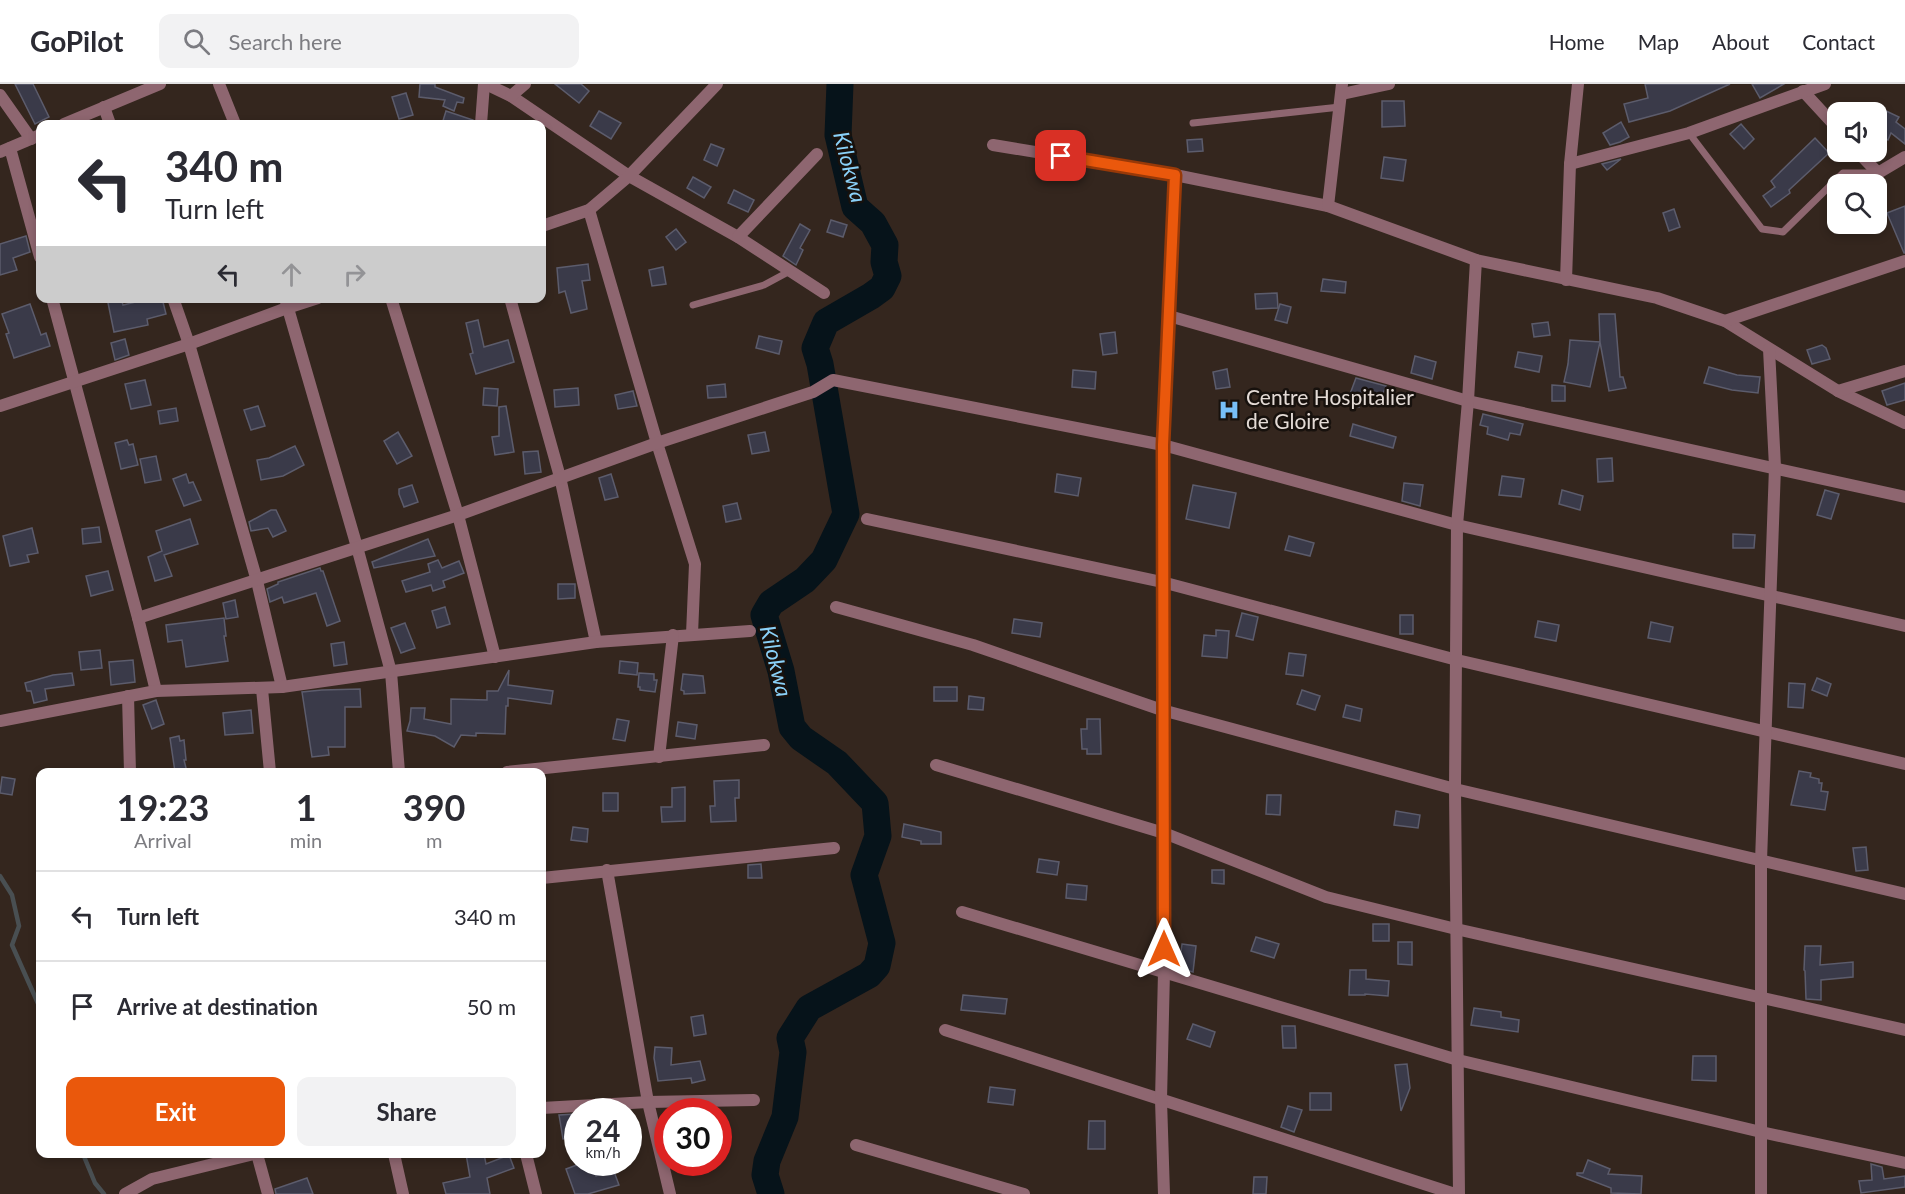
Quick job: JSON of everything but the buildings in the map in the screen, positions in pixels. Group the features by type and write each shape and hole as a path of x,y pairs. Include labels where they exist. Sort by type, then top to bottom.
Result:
{"street":[{"path":"73,120 160,84"},
{"path":"219,84 233,120"},
{"path":"481,120 485,84 511,96 629,176 738,237 824,293"},
{"path":"511,96 525,84"},
{"path":"546,225 589,210 629,176 717,84"},
{"path":"1328,206 1341,95 1389,84"},
{"path":"1566,280 1570,164 1578,84"},
{"path":"1570,164 1689,133 1825,84"},
{"path":"1803,92 1827,117"},
{"path":"0,95 36,137 5,150 36,245"},
{"path":"104,107 109,120"},
{"path":"993,145 1175,175 1328,206 1476,260 1657,298 1725,321 1838,391 1905,423"},
{"path":"738,237 817,154"},
{"path":"1868,162 1878,173 1905,157"},
{"path":"1164,1194 1161,1100 1164,972 1163,445 1175,175"},
{"path":"589,210 695,564 692,634"},
{"path":"1459,1194 1455,789 1457,525 1468,401 1476,260"},
{"path":"1725,321 1905,261"},
{"path":"53,303 156,691"},
{"path":"175,303 189,344 257,581 282,687"},
{"path":"0,406 189,344 286,303 391,672 399,768"},
{"path":"393,303 458,515 495,657"},
{"path":"511,303 560,477 596,642"},
{"path":"1169,316 1468,401 1905,497"},
{"path":"1761,1194 1761,861 1775,467 1769,349"},
{"path":"1838,391 1905,371"},
{"path":"138,618 458,515 657,443 813,392 833,380 1163,445 1457,525 1905,626"},
{"path":"867,519 1162,582 1457,660 1905,764"},
{"path":"837,607 974,645 1162,710 1455,789 1905,894"},
{"path":"0,721 156,691 282,687 596,642 750,630"},
{"path":"659,756 673,635"},
{"path":"262,689 270,768"},
{"path":"128,696 130,768"},
{"path":"545,768 764,745"},
{"path":"936,765 1164,832 1326,897 1456,929 1905,1030"},
{"path":"546,878 834,848"},
{"path":"607,870 648,1101 670,1194"},
{"path":"962,912 1458,1060 1761,1132 1905,1163"},
{"path":"945,1030 1455,1194"},
{"path":"546,1108 648,1101 754,1100"},
{"path":"856,1145 1024,1194"},
{"path":"125,1194 152,1179 239,1158"},
{"path":"256,1158 268,1194"},
{"path":"395,1158 403,1194"},
{"path":"527,1158 536,1194"}],"lane":[{"path":"1193,123 1341,95"},
{"path":"1689,133 1761,229 1783,232 1843,173 1878,173"},
{"path":"693,305 764,285 790,271"}],"waterway":[{"name":"Kilokwa","path":"771,1194 765,1175 767,1161 785,1117 793,1052 790,1038 809,1008 869,975 877,966 882,943 864,875 878,836 875,803 837,763 801,738 792,727 781,671 764,615 771,603 805,580 824,560 846,514 820,364 815,348 826,322 882,288 888,276 884,262 885,245 873,223 855,207 838,135 840,84"},
{"path":"0,876 12,895 19,926 12,945 36,999"},
{"path":"85,1158 95,1183 104,1194"}],"place":[{"name":"Centre Hospitalier de Gloire","path":"1229,410"}],"route":[{"path":"1061,156 1175,175 1163,445 1164,949"}]}
